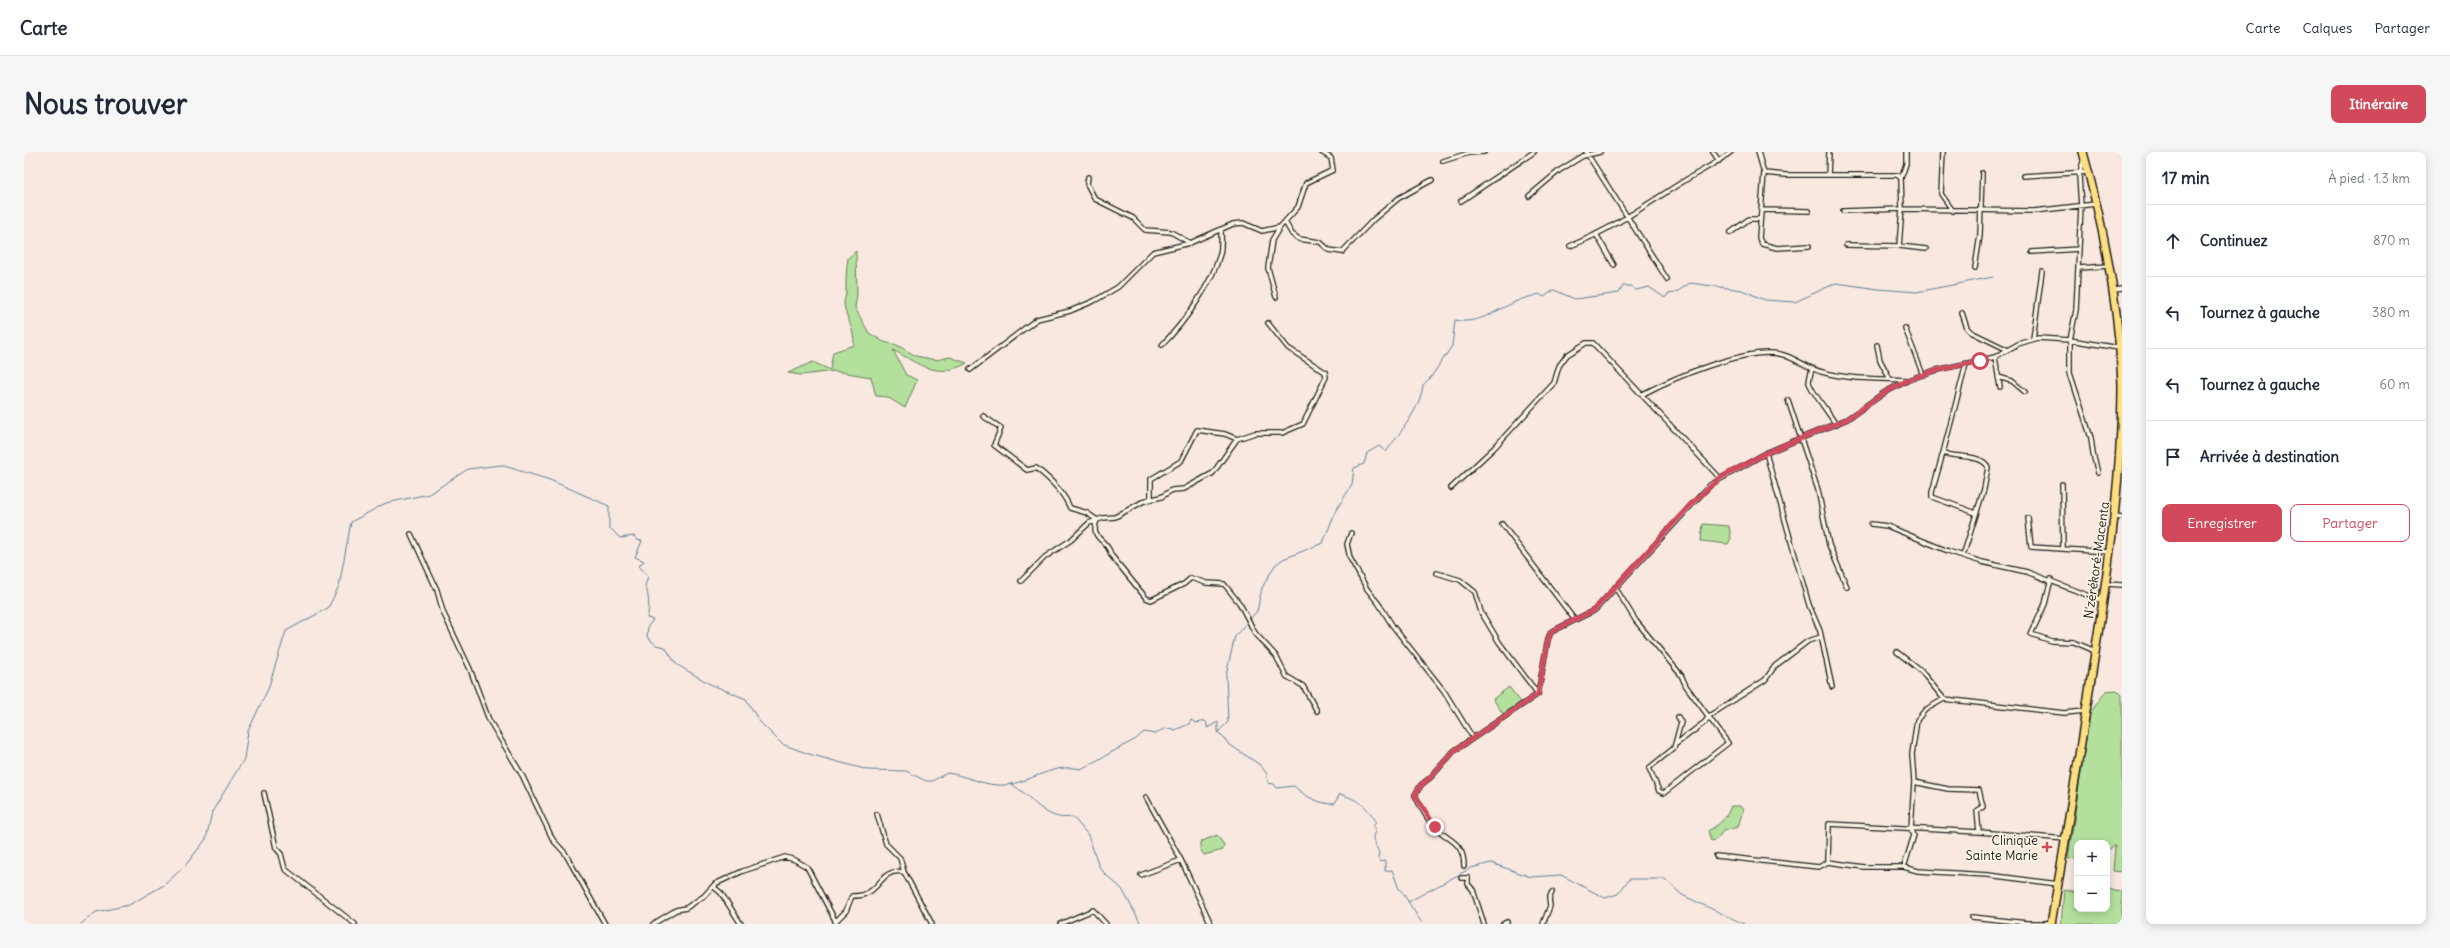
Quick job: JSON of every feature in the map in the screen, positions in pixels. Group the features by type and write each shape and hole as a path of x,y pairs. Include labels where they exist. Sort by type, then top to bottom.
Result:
{"highway":[{"name":"N'zérékoré-Macenta","path":"2051,923 2059,884 2110,552 2119,518 2121,436 2120,348 2110,266 2098,204 2084,154"}],"street":[{"path":"1276,297 1268,268 1268,258 1272,240 1280,227 1298,208 1306,183 1333,170 1331,158 1321,152"},
{"path":"1443,162 1469,153 1484,152"},
{"path":"1461,201 1534,152"},
{"path":"1530,196 1560,170 1587,154 1600,152"},
{"path":"1713,152 1720,161"},
{"path":"1570,246 1626,218 1720,161 1731,152"},
{"path":"1758,152 1764,173 1759,238 1762,244 1777,248 1809,246"},
{"path":"1828,175 1829,152"},
{"path":"1899,246 1902,209 1901,178 1906,164 1906,152"},
{"path":"1943,152 1941,194 1953,211"},
{"path":"1587,154 1626,218 1666,279"},
{"path":"2084,154 2080,173 2081,206 2076,310 2070,340 2070,373 2091,438 2098,473"},
{"path":"2024,176 2089,172"},
{"path":"1764,173 1786,175 1884,174 1897,175 1901,178"},
{"path":"1975,268 1981,209 1982,173"},
{"path":"1088,177 1087,184 1096,199 1133,218 1145,230 1171,232 1190,243"},
{"path":"1285,222 1292,234 1299,239 1320,242 1329,250 1339,253 1344,251 1374,220 1399,198 1432,180"},
{"path":"1843,211 1902,209 1953,211 1981,209 2034,211 2098,204"},
{"path":"1761,210 1809,211"},
{"path":"1730,233 1749,220 1760,219"},
{"path":"970,370 1037,319 1070,311 1094,301 1118,287 1153,252 1190,243 1234,224 1243,223 1262,231 1280,227"},
{"path":"1162,345 1188,313 1214,272 1221,252 1221,229"},
{"path":"1596,234 1614,265"},
{"path":"1846,245 1926,248"},
{"path":"2032,252 2079,249"},
{"path":"2078,268 2110,266"},
{"path":"2033,339 2042,271"},
{"path":"2114,290 2122,289"},
{"path":"1962,313 1967,328 1971,332 2008,350"},
{"path":"1144,501 1161,497 1172,490 1184,489 1214,473 1236,439 1255,433 1282,434 1303,424 1326,377 1325,372 1288,348 1268,323"},
{"path":"1905,328 1923,375"},
{"path":"1464,866 1464,859 1458,845 1435,827 1415,795 1421,785 1431,777 1454,751 1538,694 1548,639 1551,632 1563,628 1574,619 1594,610 1684,511 1710,485 1766,453 1836,425 1908,380 1995,357 2033,339 2070,340 2120,348"},
{"path":"1451,488 1494,448 1554,382 1559,366 1567,354 1586,343 1593,343 1643,394 1720,478"},
{"path":"1877,345 1880,360 1890,379"},
{"path":"1643,394 1673,379 1706,367 1748,356 1780,354 1812,369 1854,378 1908,380"},
{"path":"1995,357 2000,387"},
{"path":"1966,364 1932,492 1932,497 1976,513"},
{"path":"1812,369 1809,381 1812,390 1823,403 1836,425"},
{"path":"1998,377 2012,381 2025,392"},
{"path":"1788,400 1800,440 1818,490 1829,545 1847,587"},
{"path":"983,416 1001,428 994,445 1027,470 1036,468 1048,477 1067,501 1070,508 1087,513 1097,520"},
{"path":"1020,581 1045,557 1071,540 1081,528 1097,520 1115,517 1151,498 1151,479 1182,461 1197,430 1225,434 1236,439"},
{"path":"1943,452 1987,464 1987,478 1962,556"},
{"path":"1766,453 1809,605 1821,636 1832,687"},
{"path":"2062,484 2063,548"},
{"path":"2028,518 2031,547 2110,552"},
{"path":"1097,520 1094,528 1096,535 1110,548 1111,554 1146,598 1151,600 1184,584 1191,578 1206,583 1224,584 1240,604 1255,633 1276,656 1286,676 1303,686 1317,711"},
{"path":"1502,524 1574,619"},
{"path":"1871,524 1887,526 1962,556 2051,579 2103,601"},
{"path":"1351,533 1347,544 1350,558 1367,589 1379,604 1392,625 1444,691 1473,738"},
{"path":"411,534 437,590 443,612 470,669 489,720 522,775 553,840 565,853 604,924"},
{"path":"1437,573 1460,580 1475,592 1481,612 1492,630 1538,694"},
{"path":"2051,579 2045,604 2031,634 2052,641 2074,642 2095,651"},
{"path":"2106,584 2122,585"},
{"path":"1615,587 1636,621 1681,675 1686,686 1709,716 1728,743 1664,792 1659,790 1649,768 1666,756 1676,744 1706,722 1709,716 1765,680 1774,666 1808,640 1821,636"},
{"path":"1897,652 1921,671 1944,700"},
{"path":"1904,867 1914,835 1911,828 1914,782 1912,754 1916,720 1925,710 1944,700 2064,713 2086,711"},
{"path":"1676,744 1681,722 1678,717"},
{"path":"1914,782 1948,789 1980,790 1983,807 1977,811 1980,832"},
{"path":"264,793 276,848 281,854 285,869 355,924"},
{"path":"1146,797 1181,860 1211,924"},
{"path":"877,814 886,844 900,858 904,872 932,924"},
{"path":"1828,862 1829,824 1980,832 2066,839"},
{"path":"1716,856 1818,868 1828,862 1864,867 1904,867 1918,871 1988,875 2059,884"},
{"path":"653,924 676,910 686,908 704,896 715,884 743,871 785,857 795,860 807,867 836,923 846,910 852,896 866,894 887,874 896,871 904,872"},
{"path":"1141,875 1181,860"},
{"path":"1461,878 1468,878 1468,884 1473,890 1484,924"},
{"path":"715,884 715,888 721,893 742,924"},
{"path":"1543,924 1550,906 1549,900 1552,892"},
{"path":"1060,924 1093,910 1106,924"},
{"path":"1972,917 2027,923 2051,923"}],"green space":[{"path":"856,251 857,294 855,308 869,333 884,342 897,345 916,356 936,360 950,357 967,363 956,368 937,370 920,365 893,350 906,375 917,380 905,408 887,397 876,396 871,377 835,371 801,375 788,373 813,362 830,370 833,352 854,345 852,329 844,301 846,293 846,271 848,258"},
{"path":"1703,524 1729,526 1731,538 1728,544 1701,541"},
{"path":"1509,687 1521,702 1503,714 1493,699"},
{"path":"2117,690 2122,695 2122,872 2113,871 2115,846 2110,848 2110,840 2074,840 2074,858 2068,859 2090,713 2106,691"},
{"path":"1731,806 1740,806 1743,810 1738,827 1723,831 1717,839 1711,841 1708,831 1722,821"},
{"path":"1217,835 1224,845 1223,850 1204,855 1200,849 1200,842"},
{"path":"2110,889 2122,891 2122,924 2061,924 2064,890 2074,892 2074,912 2110,912"}],"waterway":[{"path":"1219,731 1228,722 1226,675 1235,636 1257,611 1262,588 1275,565 1283,559 1323,543 1336,510 1352,485 1354,468 1364,464 1367,453 1379,446 1386,452 1414,412 1423,385 1431,377 1452,346 1455,320 1471,321 1478,319 1521,299 1539,294 1544,297 1554,290 1575,299 1619,293 1623,286 1630,286 1636,290 1649,287 1665,298 1668,294 1675,293 1690,283 1742,290 1765,300 1795,302 1836,283 1878,289 1917,292 1993,277"},
{"path":"81,924 96,912 129,905 164,885 185,866 206,839 212,812 244,759 248,731 268,689 286,631 328,608 339,586 351,522 386,503 429,494 468,469 501,465 550,480 609,506 609,527 620,538 634,536 637,540 642,541 635,557 644,561 639,566 648,576 645,586 649,602 647,618 653,620 648,626 647,637 656,645 665,647 676,664 710,684 746,699 759,721 782,744 809,754 868,770 906,771 926,781 932,781 947,773 991,784 1008,785 1059,769 1081,769 1136,739 1144,732 1155,734 1167,728 1175,730 1189,724 1191,720 1196,723 1205,721 1207,723 1207,728 1218,722 1218,732 1230,745 1260,765 1267,774 1268,783 1274,784 1277,788 1294,786 1312,799 1323,803 1334,804 1340,794 1361,803 1376,821 1373,827 1376,830 1373,840 1379,853 1378,858 1381,862 1385,861 1385,871 1392,870 1399,889 1423,924"},
{"path":"1011,784 1046,812 1063,818 1073,817 1088,835 1099,866 1105,874 1122,889 1141,924"},
{"path":"1408,902 1471,868 1491,863 1531,877 1561,875 1605,898 1618,894 1629,879 1665,879 1682,895 1744,924"}],"place":[{"name":"Clinique Sainte Marie","path":"2047,847"}],"route":[{"path":"1435,827 1415,795 1421,785 1431,777 1454,751 1538,694 1548,639 1551,632 1563,628 1574,619 1594,610 1670,526 1710,485 1766,453 1824,431 1847,419 1884,393 1908,380 1933,371 1980,361"}]}
